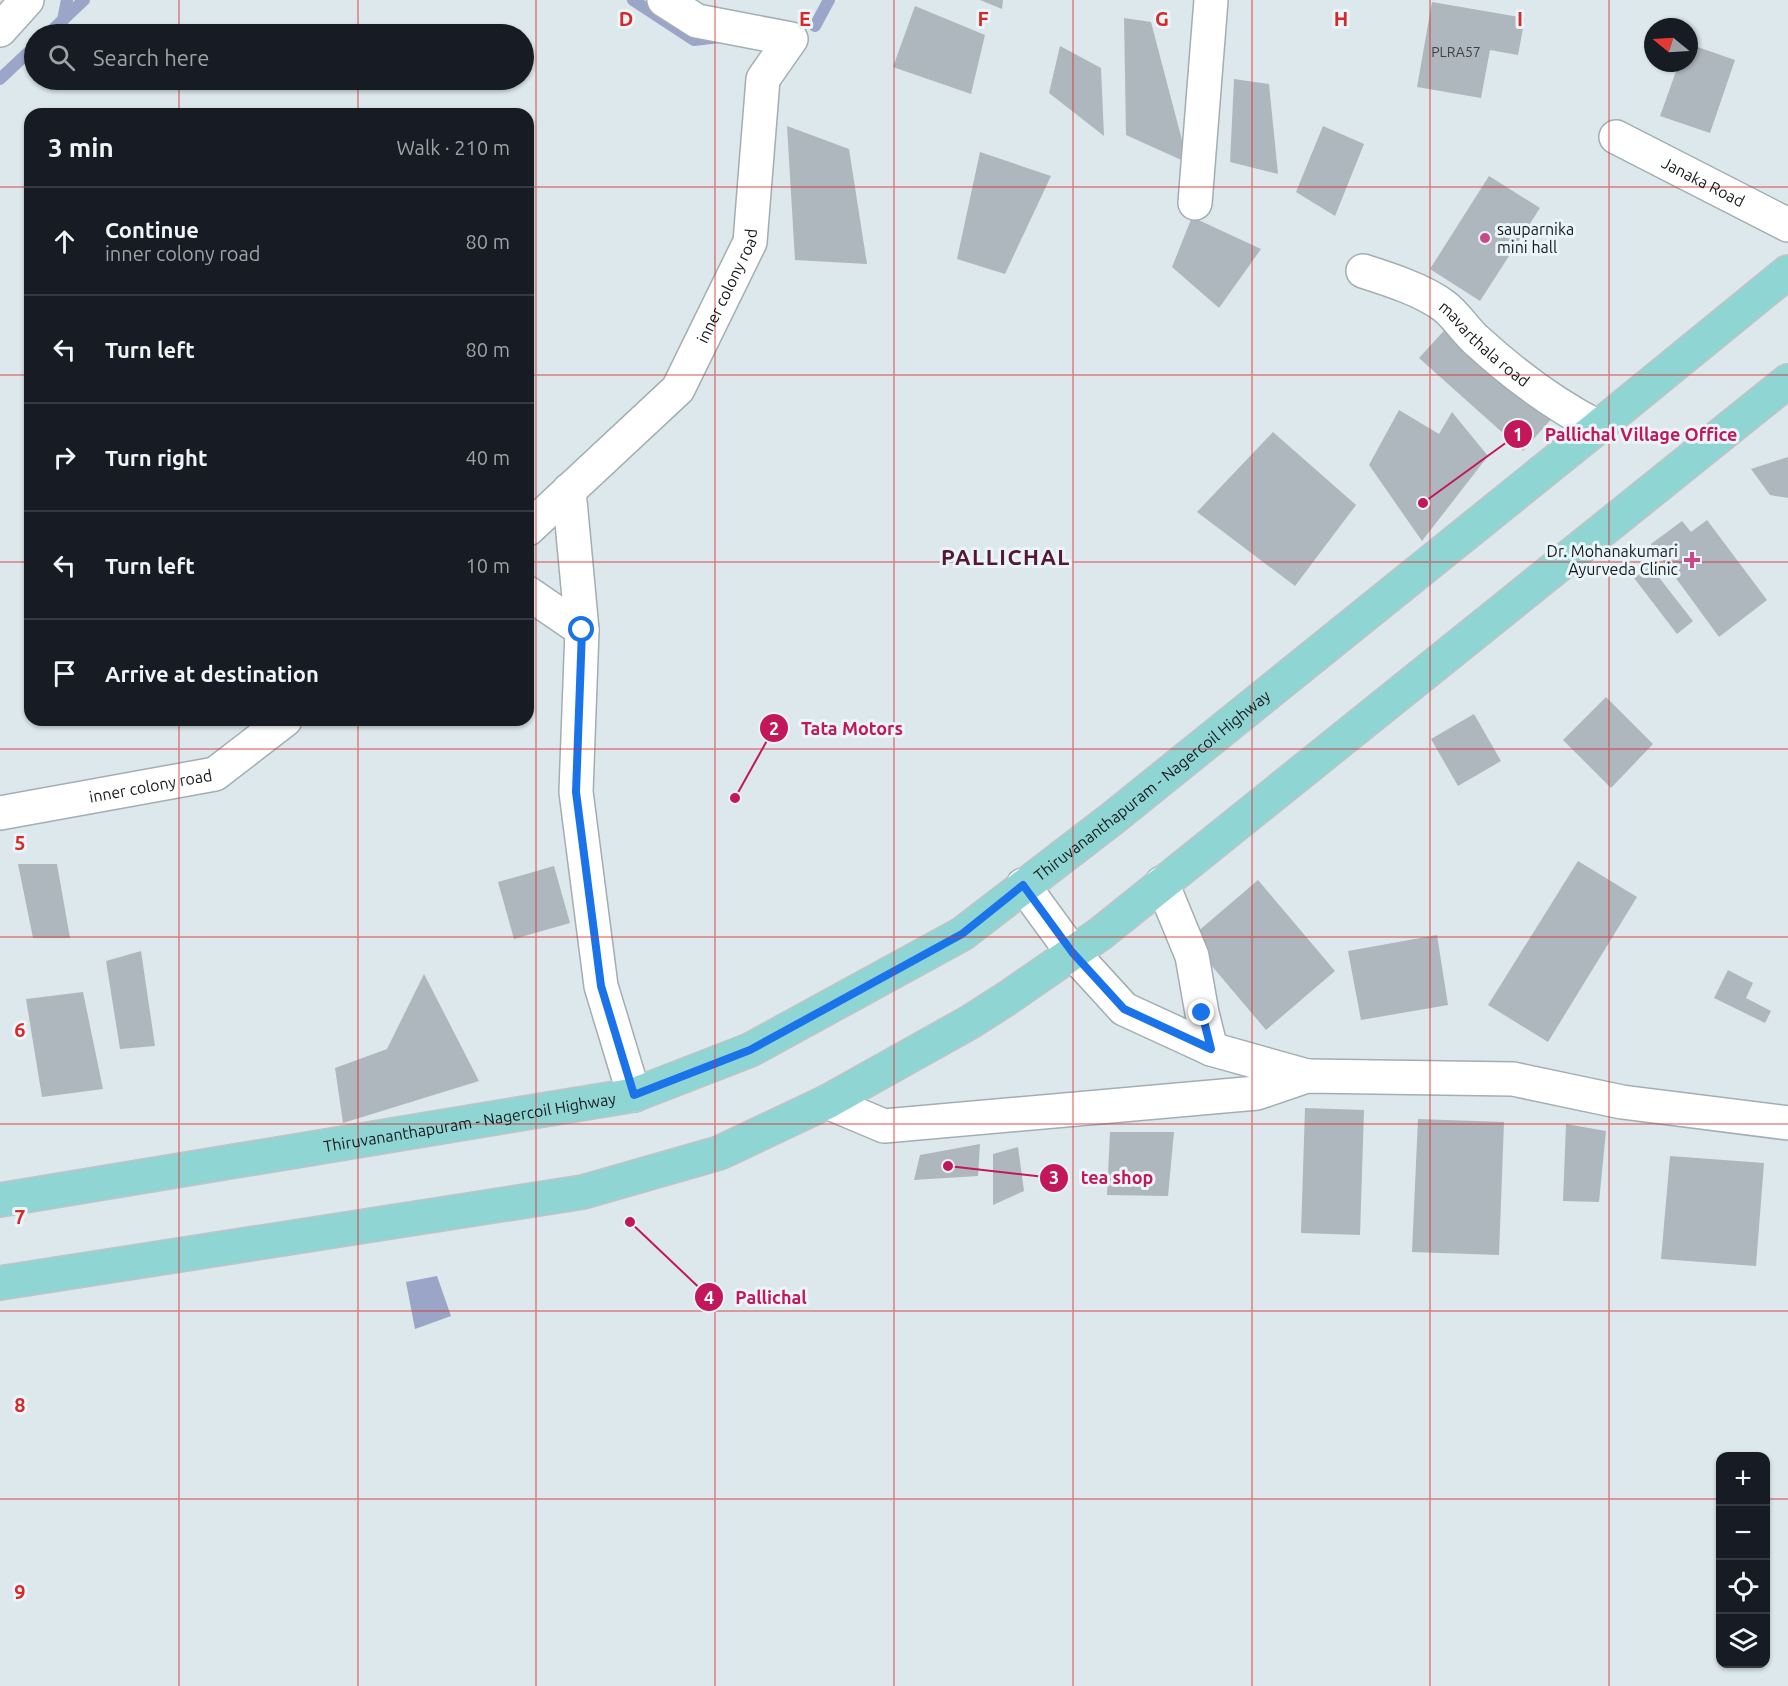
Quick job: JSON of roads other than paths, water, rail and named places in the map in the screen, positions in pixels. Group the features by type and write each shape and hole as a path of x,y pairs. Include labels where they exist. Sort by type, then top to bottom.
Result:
{"main road":[{"name":"Thiruvananthapuram - Nagercoil Highway","path":"0,1200 634,1095 750,1050 962,934 1113,818 1788,272"},
{"path":"0,1283 583,1192 719,1153 827,1102 970,1022 1100,934 1788,381"}],"street":[{"path":"0,30 27,0"},
{"name":"inner colony road","path":"534,523 678,389 750,242 763,79 790,39 697,21 664,0"},
{"path":"1195,203 1211,0"},
{"name":"Janaka Road","path":"1616,137 1788,225"},
{"name":"mavarthala road","path":"1363,272 1397,282 1444,306 1474,338 1530,387 1598,428"},
{"path":"569,490 582,630 576,792 601,986 634,1095"},
{"path":"534,598 582,630"},
{"name":"inner colony road","path":"0,813 214,774 277,726"},
{"path":"1162,883 1192,956 1211,1049"},
{"path":"1023,885 1072,952 1124,1009 1211,1049 1307,1076 1513,1079 1622,1102 1788,1123"},
{"path":"827,1102 884,1126 1257,1093 1307,1076"}],"water":[{"path":"437,1276 451,1316 415,1329 406,1282"}],"waterway":[{"path":"63,20 67,0"},
{"path":"59,24 84,0"},
{"path":"633,0 694,40 719,37"},
{"path":"815,26 829,0"},
{"path":"0,79 24,56"}],"place":[{"name":"sauparnika mini hall","path":"1485,238"},
{"name":"Pallichal Village Office","path":"1423,503"},
{"name":"Dr. Mohanakumari Ayurveda Clinic","path":"1692,560"},
{"name":"Tata Motors","path":"735,798"},
{"name":"tea shop","path":"948,1166"},
{"name":"Pallichal","path":"630,1222"}],"district":[{"name":"PALLICHAL","path":"1006,557"}]}
